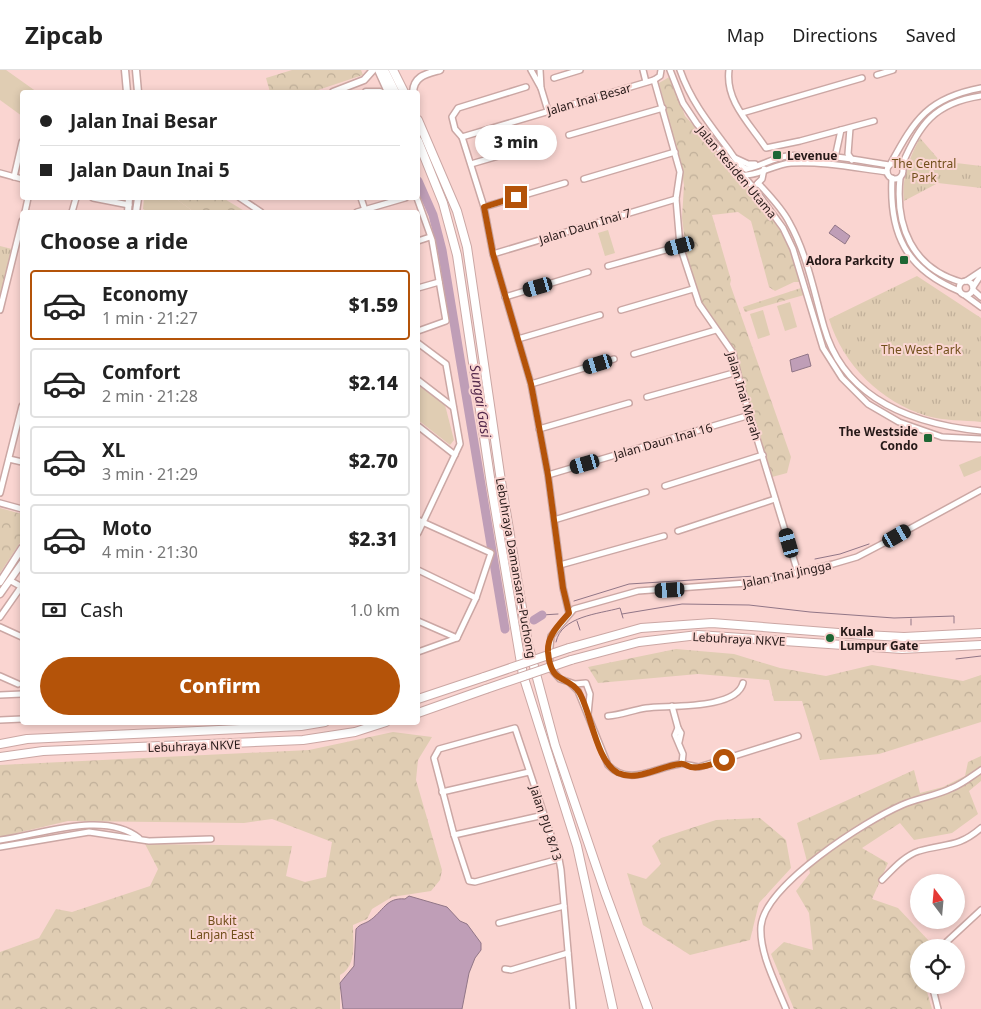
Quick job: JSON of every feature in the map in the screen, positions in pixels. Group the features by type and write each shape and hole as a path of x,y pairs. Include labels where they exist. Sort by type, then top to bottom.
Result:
{"highway":[{"path":"384,70 394,90"},
{"path":"393,70 403,90"},
{"name":"Lebuhraya Damansara–Puchong","path":"421,128 457,211 467,247 501,481 528,644 555,745 605,892 648,1009"},
{"path":"420,146 428,164"},
{"path":"420,150 428,164"},
{"name":"Lebuhraya Damansara–Puchong","path":"428,164 443,203 457,255 490,484 523,675 577,846 613,1009"},
{"name":"Lebuhraya NKVE","path":"420,698 569,648 641,628 712,623 912,637 981,633"},
{"name":"Lebuhraya NKVE","path":"420,712 571,660 639,642 698,635 902,649 981,645"},
{"name":"Lebuhraya NKVE","path":"0,744 36,738 306,725"},
{"name":"Lebuhraya NKVE","path":"0,757 43,751 303,740 354,732 376,725"}],"main road":[{"path":"126,70 127,90"},
{"path":"136,70 138,90"},
{"path":"338,90 364,80 373,70"},
{"path":"378,70 387,90"},
{"path":"414,90 416,80 440,70"},
{"path":"420,124 421,128"},
{"path":"0,582 20,551"},
{"path":"0,594 20,566"}],"street":[{"path":"534,70 548,111"},
{"path":"554,78 580,70"},
{"path":"643,70 646,82"},
{"path":"654,80 660,76 661,70"},
{"name":"Jalan Residen Utama","path":"670,70 683,102 697,124 753,187 783,228 793,249 823,348 832,365 853,390 883,414 916,429 942,437 981,440"},
{"name":"Jalan Residen Utama","path":"680,70 692,98 735,158 746,169"},
{"path":"729,70 731,94 766,148 874,121"},
{"path":"877,75 893,70"},
{"path":"742,113 862,78"},
{"name":"Jalan Inai Besar","path":"462,137 654,80"},
{"name":"Jalan Inai Merah","path":"654,80 675,152 680,179 676,199 680,246 699,304 732,353 798,573"},
{"path":"526,87 455,110 452,117 455,129 462,137 484,207 493,254 531,384 538,430 548,475 560,565 569,613 551,636 548,652 554,674 578,691 604,758 619,773 631,776 682,763 690,767 699,767 798,736"},
{"path":"887,172 910,128 926,110 948,98 981,88"},
{"path":"981,96 950,105 932,116 917,133 902,165 904,170 900,178 900,206 904,232 928,266 944,278 971,283 973,289 981,298"},
{"path":"569,135 663,108"},
{"path":"850,128 848,153 852,160"},
{"path":"831,157 836,153 841,130"},
{"path":"471,164 553,140"},
{"path":"14,177 20,151"},
{"path":"584,179 675,152"},
{"path":"902,165 897,162 890,164 831,157 786,156 746,169 743,175 749,175 788,163 887,172 892,178 894,220 902,246 924,271 936,280 959,291 981,307"},
{"path":"735,158 748,164 758,164"},
{"path":"753,187 762,179 764,169"},
{"path":"0,173 20,178"},
{"path":"892,178 900,178"},
{"path":"484,207 565,183"},
{"name":"Jalan Residen Utama","path":"758,183 786,217 793,229 804,256 830,344 837,358 858,385 879,402 918,419 955,428 981,431"},
{"name":"Jalan Daun Inai 7","path":"493,254 676,199"},
{"path":"243,200 258,210"},
{"path":"362,200 365,210 399,200"},
{"path":"418,200 430,237 446,321 420,330"},
{"path":"0,310 20,229"},
{"path":"420,240 430,237"},
{"path":"608,266 680,246"},
{"path":"959,291 963,282 981,271"},
{"path":"505,297 588,272"},
{"path":"966,296 973,289 981,275"},
{"path":"420,287 439,282"},
{"path":"621,310 693,289"},
{"path":"518,339 600,315"},
{"path":"634,354 716,330"},
{"path":"420,344 446,364 460,444 420,521 491,553 476,598 456,638 420,651"},
{"path":"531,384 614,359"},
{"path":"647,397 737,372"},
{"path":"420,382 453,407"},
{"path":"853,390 858,385"},
{"path":"538,430 629,403"},
{"name":"Jalan Daun Inai 16","path":"548,475 750,415"},
{"path":"0,492 20,418"},
{"path":"420,428 455,455"},
{"path":"665,486 763,455"},
{"path":"9,459 20,462"},
{"name":"Jalan Inai Jingga","path":"569,613 578,608 638,591 760,582 857,557 981,490"},
{"path":"554,520 646,492"},
{"path":"678,531 775,498"},
{"path":"0,503 20,508"},
{"path":"560,565 664,536"},
{"path":"420,571 476,598"},
{"path":"11,581 20,586"},
{"path":"0,617 20,590"},
{"path":"420,622 456,638"},
{"path":"0,627 20,636"},
{"path":"0,676 18,684"},
{"path":"569,683 586,683 588,688 588,714"},
{"path":"608,716 646,708 716,702 737,692 743,683"},
{"path":"578,691 588,688"},
{"path":"0,695 20,694"},
{"path":"672,706 678,728 675,735 683,754 682,763"},
{"path":"0,720 20,719"},
{"name":"Jalan PJU 8/13","path":"442,792 435,755 439,749 515,728 559,859 573,1009"},
{"path":"786,1009 761,936 764,912 771,900 782,888 828,849 878,818 902,805 953,788 981,770"},
{"path":"530,772 442,792 468,880 559,859"},
{"path":"454,835 544,815"},
{"path":"0,840 89,825 132,832 139,838 148,841 211,839"},
{"path":"882,880 898,863 918,852 955,845 969,838 981,828"},
{"path":"0,847 83,832 101,832 130,839 139,838"},
{"path":"499,923 564,906"},
{"path":"950,939 981,910"},
{"path":"505,969 512,970 568,953"},
{"path":"934,994 938,1009"}],"green space":[{"path":"0,70 6,70 34,90 20,90 20,115 0,100"},
{"path":"292,70 361,70 363,75 318,90 269,90 266,78"},
{"path":"671,76 685,116 751,188 790,247 804,295 745,312 743,307 801,288 800,282 794,282 775,291 769,287 751,221 738,212 712,215 731,280 730,284 791,457 787,473 772,477 739,376 736,354 700,299 687,258 682,218 684,185 680,161 659,83"},
{"name":"The Central Park","path":"920,138 940,161 981,166 981,188 938,183 904,201 903,193 907,169 912,153"},
{"path":"144,200 178,200 191,210 145,210 143,209"},
{"path":"178,200 226,200 243,210 191,210"},
{"path":"608,230 615,253 605,256 598,233"},
{"path":"0,246 12,249 0,296"},
{"name":"The West Park","path":"917,276 981,318 981,422 933,418 910,410 894,401 866,380 844,352 835,336 829,319"},
{"path":"790,302 797,327 785,331 777,306"},
{"path":"763,310 770,335 758,339 750,314"},
{"path":"420,386 445,405 454,440 450,445 420,422"},
{"path":"981,456 981,470 964,477 959,465"},
{"path":"0,508 20,513 20,543 0,573"},
{"path":"676,649 734,654 780,668 826,676 872,665 963,681 981,675 981,722 879,754 820,760 802,701 774,701 769,680 698,674 598,683 588,667"},
{"name":"Bukit Lanjan East","path":"393,732 432,737 418,760 416,780 442,870 440,880 431,891 392,897 372,909 367,919 353,925 352,960 340,975 340,1009 0,1009 0,952 39,938 56,909 72,912 150,886 158,869 145,844 292,846 286,876 305,882 326,877 332,842 272,819 244,823 68,821 0,837 0,765 309,750"},
{"path":"981,756 981,781 969,791 978,814 952,833 914,840 900,823 862,848 888,863 872,899 898,908 910,921 910,929 918,929 927,939 910,939 910,994 928,994 932,1009 794,1009 771,954 784,942 813,950 809,913 796,891 810,873 797,823 914,770 920,793 943,787 965,776 968,762"},
{"path":"760,818 786,840 791,868 759,903 750,940 690,955 643,925 627,873 646,879 661,864 652,846 661,838 716,820"}],"shaded area":[{"path":"835,225 850,236 845,244 829,233"},
{"path":"808,354 811,366 792,372 790,360"},
{"path":"409,896 447,907 460,921 467,924 481,943 481,950 475,958 469,973 462,1009 343,1009 340,983 354,966 356,929 369,921 393,900 405,899"}],"waterway":[{"name":"Sungai Gasi","path":"420,186 433,215 442,250 505,629"},
{"name":"Sungai Gasi","path":"815,559 840,554 869,544"},
{"name":"Sungai Gasi","path":"574,601 629,584 755,576"},
{"path":"622,614 682,604 749,605 810,612 894,618 954,616 954,623"},
{"path":"556,642 559,633 573,621 620,608 623,618"},
{"name":"Sungai Gasi","path":"542,615 558,614"},
{"name":"Sungai Gasi","path":"534,620 542,615"},
{"path":"911,619 911,625"},
{"path":"577,621 580,630"},
{"path":"956,659 981,656"}],"place":[{"name":"Levenue","path":"777,155"},
{"name":"Adora Parkcity","path":"904,260"},
{"name":"The Westside Condo","path":"928,438"},
{"name":"Kuala Lumpur Gate","path":"830,638"}],"route":[{"path":"516,197 484,207 493,254 531,384 538,430 548,475 566,608 569,613 549,640 548,652 552,670 557,677 569,683 578,691 604,758 608,765 619,773 631,776 682,763 690,767 699,767 724,760"}]}
